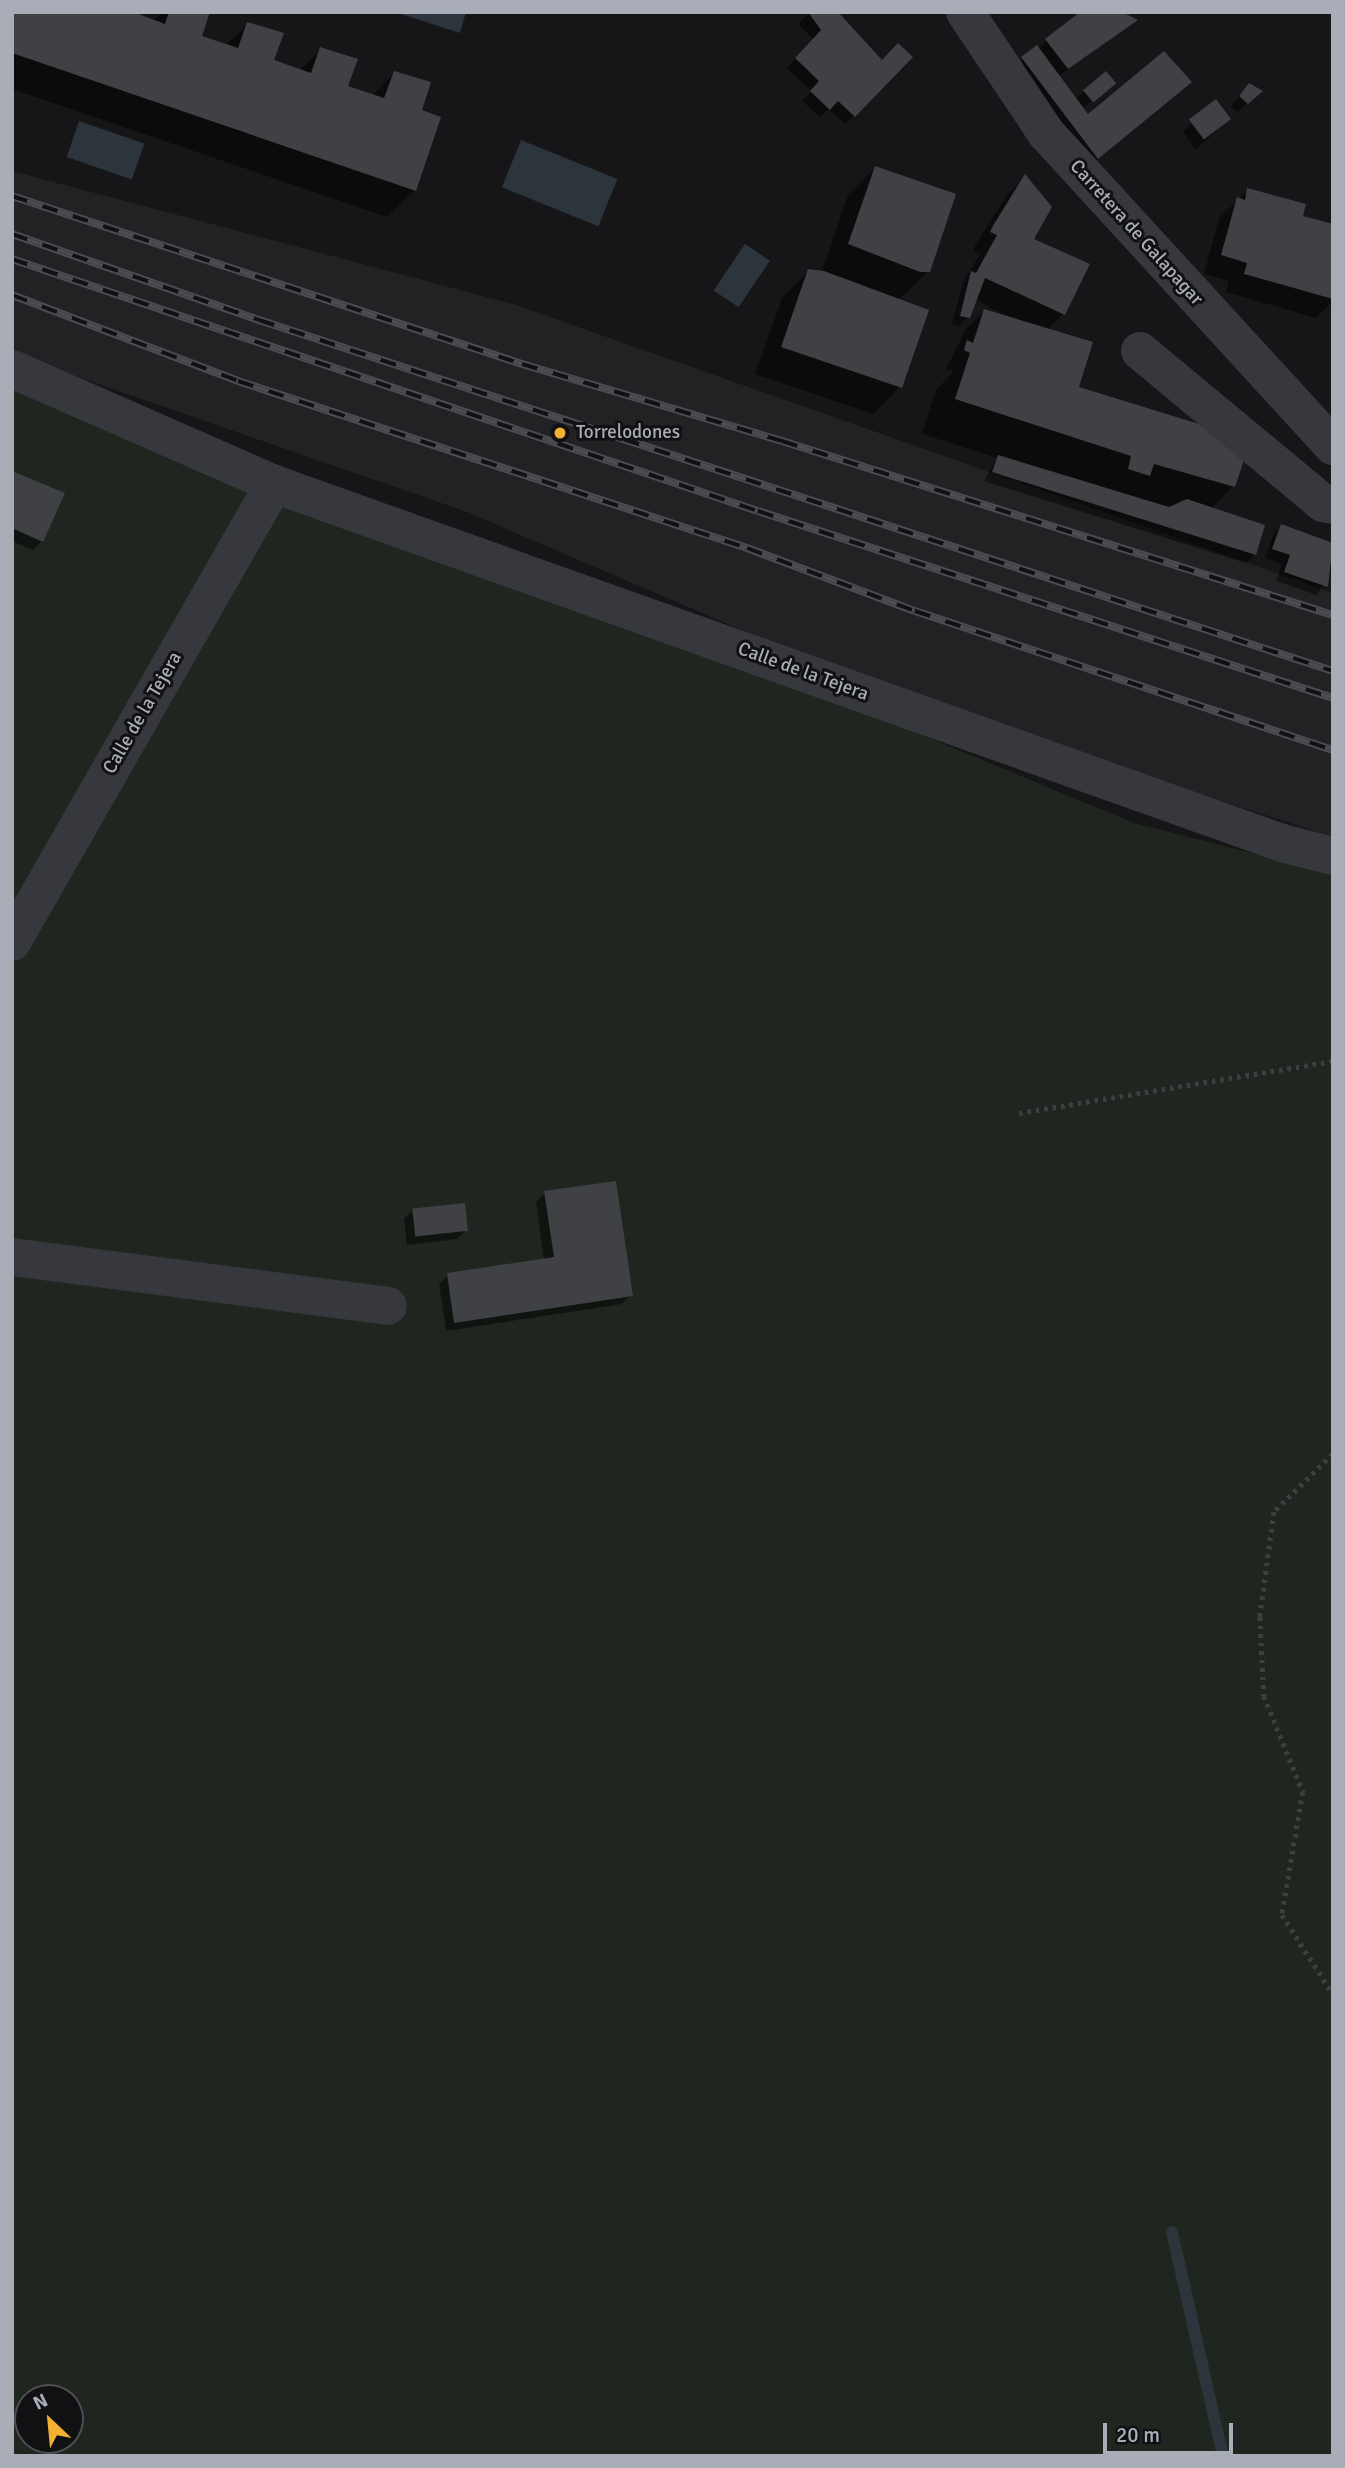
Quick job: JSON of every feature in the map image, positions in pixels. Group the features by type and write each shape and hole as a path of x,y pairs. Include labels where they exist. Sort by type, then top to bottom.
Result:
{"street":[{"name":"Carretera de Galapagar","path":"965,12 1046,133 1329,443"},
{"path":"1140,351 1324,503 1333,505"},
{"name":"Calle de la Tejera","path":"12,369 274,484 1282,843 1333,856"},
{"name":"Calle de la Tejera","path":"12,942 274,484"},
{"path":"12,1257 388,1306"}],"path":[{"path":"1019,1113 1333,1061"},
{"path":"1333,1454 1275,1512 1260,1617 1264,1696 1303,1792 1282,1915 1333,1994"}],"shaded area":[{"path":"395,12 466,12 460,33"},
{"path":"79,121 144,143 132,179 67,157"},
{"path":"521,140 617,179 598,226 502,187"},
{"name":"Torrelodones","path":"12,171 513,304 1333,593 1333,837 883,691 470,513 12,354"},
{"path":"745,244 770,261 739,307 714,290"},
{"path":"12,357 1134,823 1333,874 1333,2456 12,2456"}],"building":[{"path":"12,12 133,12 165,24 169,12 210,12 202,36 238,48 247,22 284,33 274,60 311,73 320,47 358,59 348,86 384,98 394,71 431,82 422,110 441,117 416,191 12,53"},
{"path":"808,12 838,12 882,60 898,43 913,57 855,117 838,101 830,110 810,91 819,81 795,58 821,30"},
{"path":"1080,12 1122,12 1138,20 1068,69 1045,39"},
{"path":"1037,45 1088,114 1164,51 1192,82 1098,159 1021,57"},
{"path":"1106,71 1116,83 1093,103 1083,90"},
{"path":"1249,83 1263,91 1248,104 1239,96"},
{"path":"1216,99 1231,119 1204,139 1189,119"},
{"path":"875,166 956,194 930,272 920,272 848,244"},
{"path":"1025,174 1052,207 1034,239 1090,264 1065,315 985,278 970,318 960,316 971,271 976,273 997,235 990,232"},
{"path":"1247,188 1306,204 1303,216 1333,224 1333,299 1244,274 1247,263 1221,255 1237,197 1245,200"},
{"path":"808,269 824,271 929,310 902,388 781,347"},
{"path":"984,309 1093,342 1079,387 1225,432 1249,445 1235,487 1154,464 1150,476 1128,469 1131,456 955,399 970,353 964,350 967,340 973,343"},
{"path":"998,455 1169,507 1187,499 1265,525 1256,555 992,472"},
{"path":"12,471 65,493 43,542 12,528"},
{"path":"1281,524 1333,543 1328,587 1284,572 1290,555 1272,549"},
{"path":"616,1181 633,1296 454,1323 447,1273 554,1257 544,1191"},
{"path":"465,1203 468,1231 415,1236 412,1209"}],"waterway":[{"path":"1172,2232 1223,2456"}],"railway":[{"path":"12,196 522,364 782,441 1333,615"},
{"path":"12,234 259,320 1333,671"},
{"path":"12,259 758,511 1333,698"},
{"path":"12,295 238,381 747,548 915,611 1333,750"}],"place":[{"name":"Torrelodones","path":"560,433"}]}
